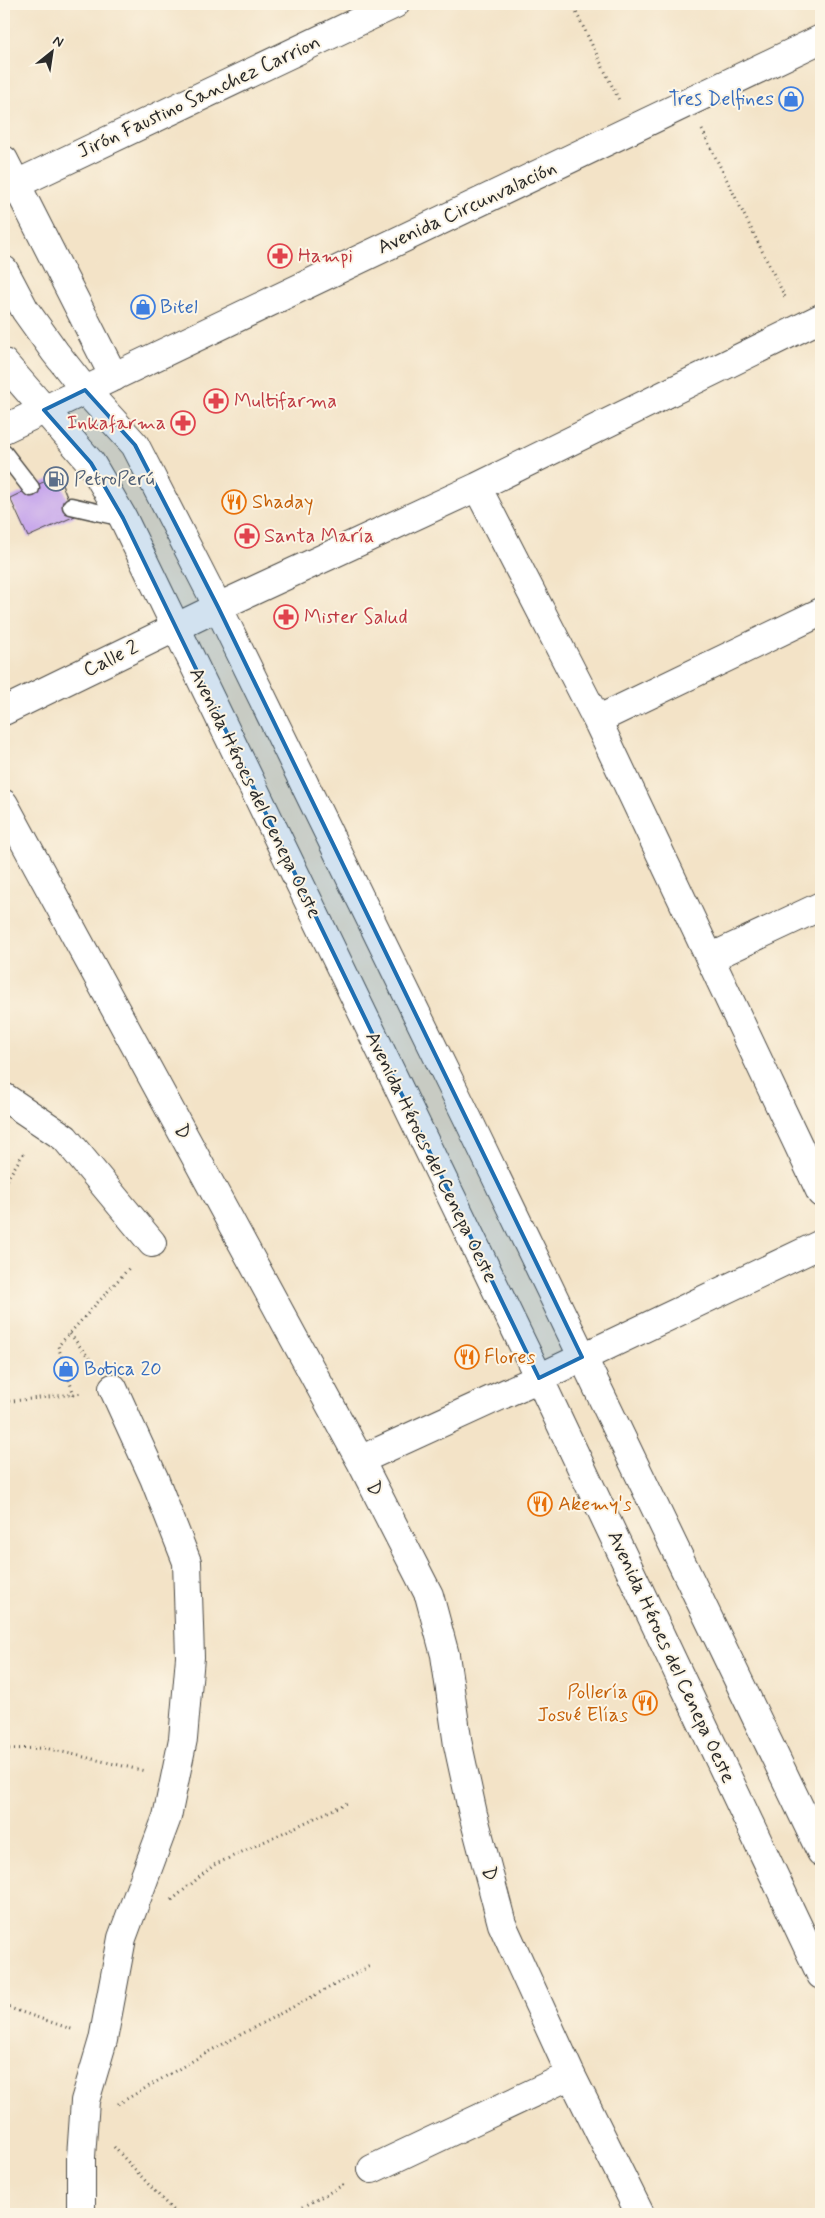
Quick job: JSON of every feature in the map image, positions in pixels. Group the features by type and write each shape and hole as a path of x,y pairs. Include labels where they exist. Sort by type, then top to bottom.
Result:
{"street":[{"name":"Jirón Faustino Sanchez Carrion","path":"10,187 395,4"},
{"name":"Avenida Circunvalación","path":"4,429 821,39"},
{"path":"4,160 10,187 114,377"},
{"path":"4,270 25,310 85,390 135,445 218,607 821,1852"},
{"name":"Calle 2","path":"4,711 218,607 477,487 811,323"},
{"name":"Avenida Héroes del Cenepa Oeste","path":"4,363 91,463 123,518 540,1378 821,1975"},
{"path":"477,487 597,720 821,1193"},
{"path":"597,720 821,612"},
{"name":"D","path":"4,804 360,1460 429,1595 445,1655 458,1745 473,1814 502,1924 571,2075 640,2214"},
{"path":"710,958 821,906"},
{"path":"4,1097 65,1138 152,1243"},
{"path":"360,1460 540,1378 821,1244"},
{"path":"81,2214 81,2157 85,2101 103,2040 122,1938 168,1817 183,1739 190,1657 187,1562 154,1478 113,1388"},
{"path":"372,2169 571,2075"}],"lane":[{"path":"4,453 31,488"},
{"path":"71,506 123,518"}],"path":[{"path":"572,4 633,129"},
{"path":"688,103 811,323"},
{"path":"4,1184 43,1123"},
{"path":"74,1395 58,1346 152,1243"},
{"path":"4,1402 74,1395 113,1388 70,1334"},
{"path":"4,1749 45,1748 175,1778"},
{"path":"167,1903 214,1865 347,1803"},
{"path":"116,2106 208,2052 370,1966"},
{"path":"4,2006 103,2040"},
{"path":"110,2142 176,2214"},
{"path":"290,2214 372,2169"}],"highlighted area":[{"path":"85,390 135,445 218,607 582,1357 539,1378 123,518 91,463 44,410"}],"building":[{"path":"58,475 75,516 28,537 10,498"}],"place":[{"name":"Tres Delfines","path":"791,99"},
{"name":"Hampi","path":"280,256"},
{"name":"Bitel","path":"143,307"},
{"name":"Multifarma","path":"216,401"},
{"name":"Inkafarma","path":"183,423"},
{"name":"PetroPerú","path":"56,479"},
{"name":"Shaday","path":"234,502"},
{"name":"Santa María","path":"247,536"},
{"name":"Mister Salud","path":"286,617"},
{"name":"Flores","path":"467,1357"},
{"name":"Botica 20","path":"66,1369"},
{"name":"Akemy's","path":"540,1504"},
{"name":"Pollería Josué Elías","path":"645,1703"}]}
